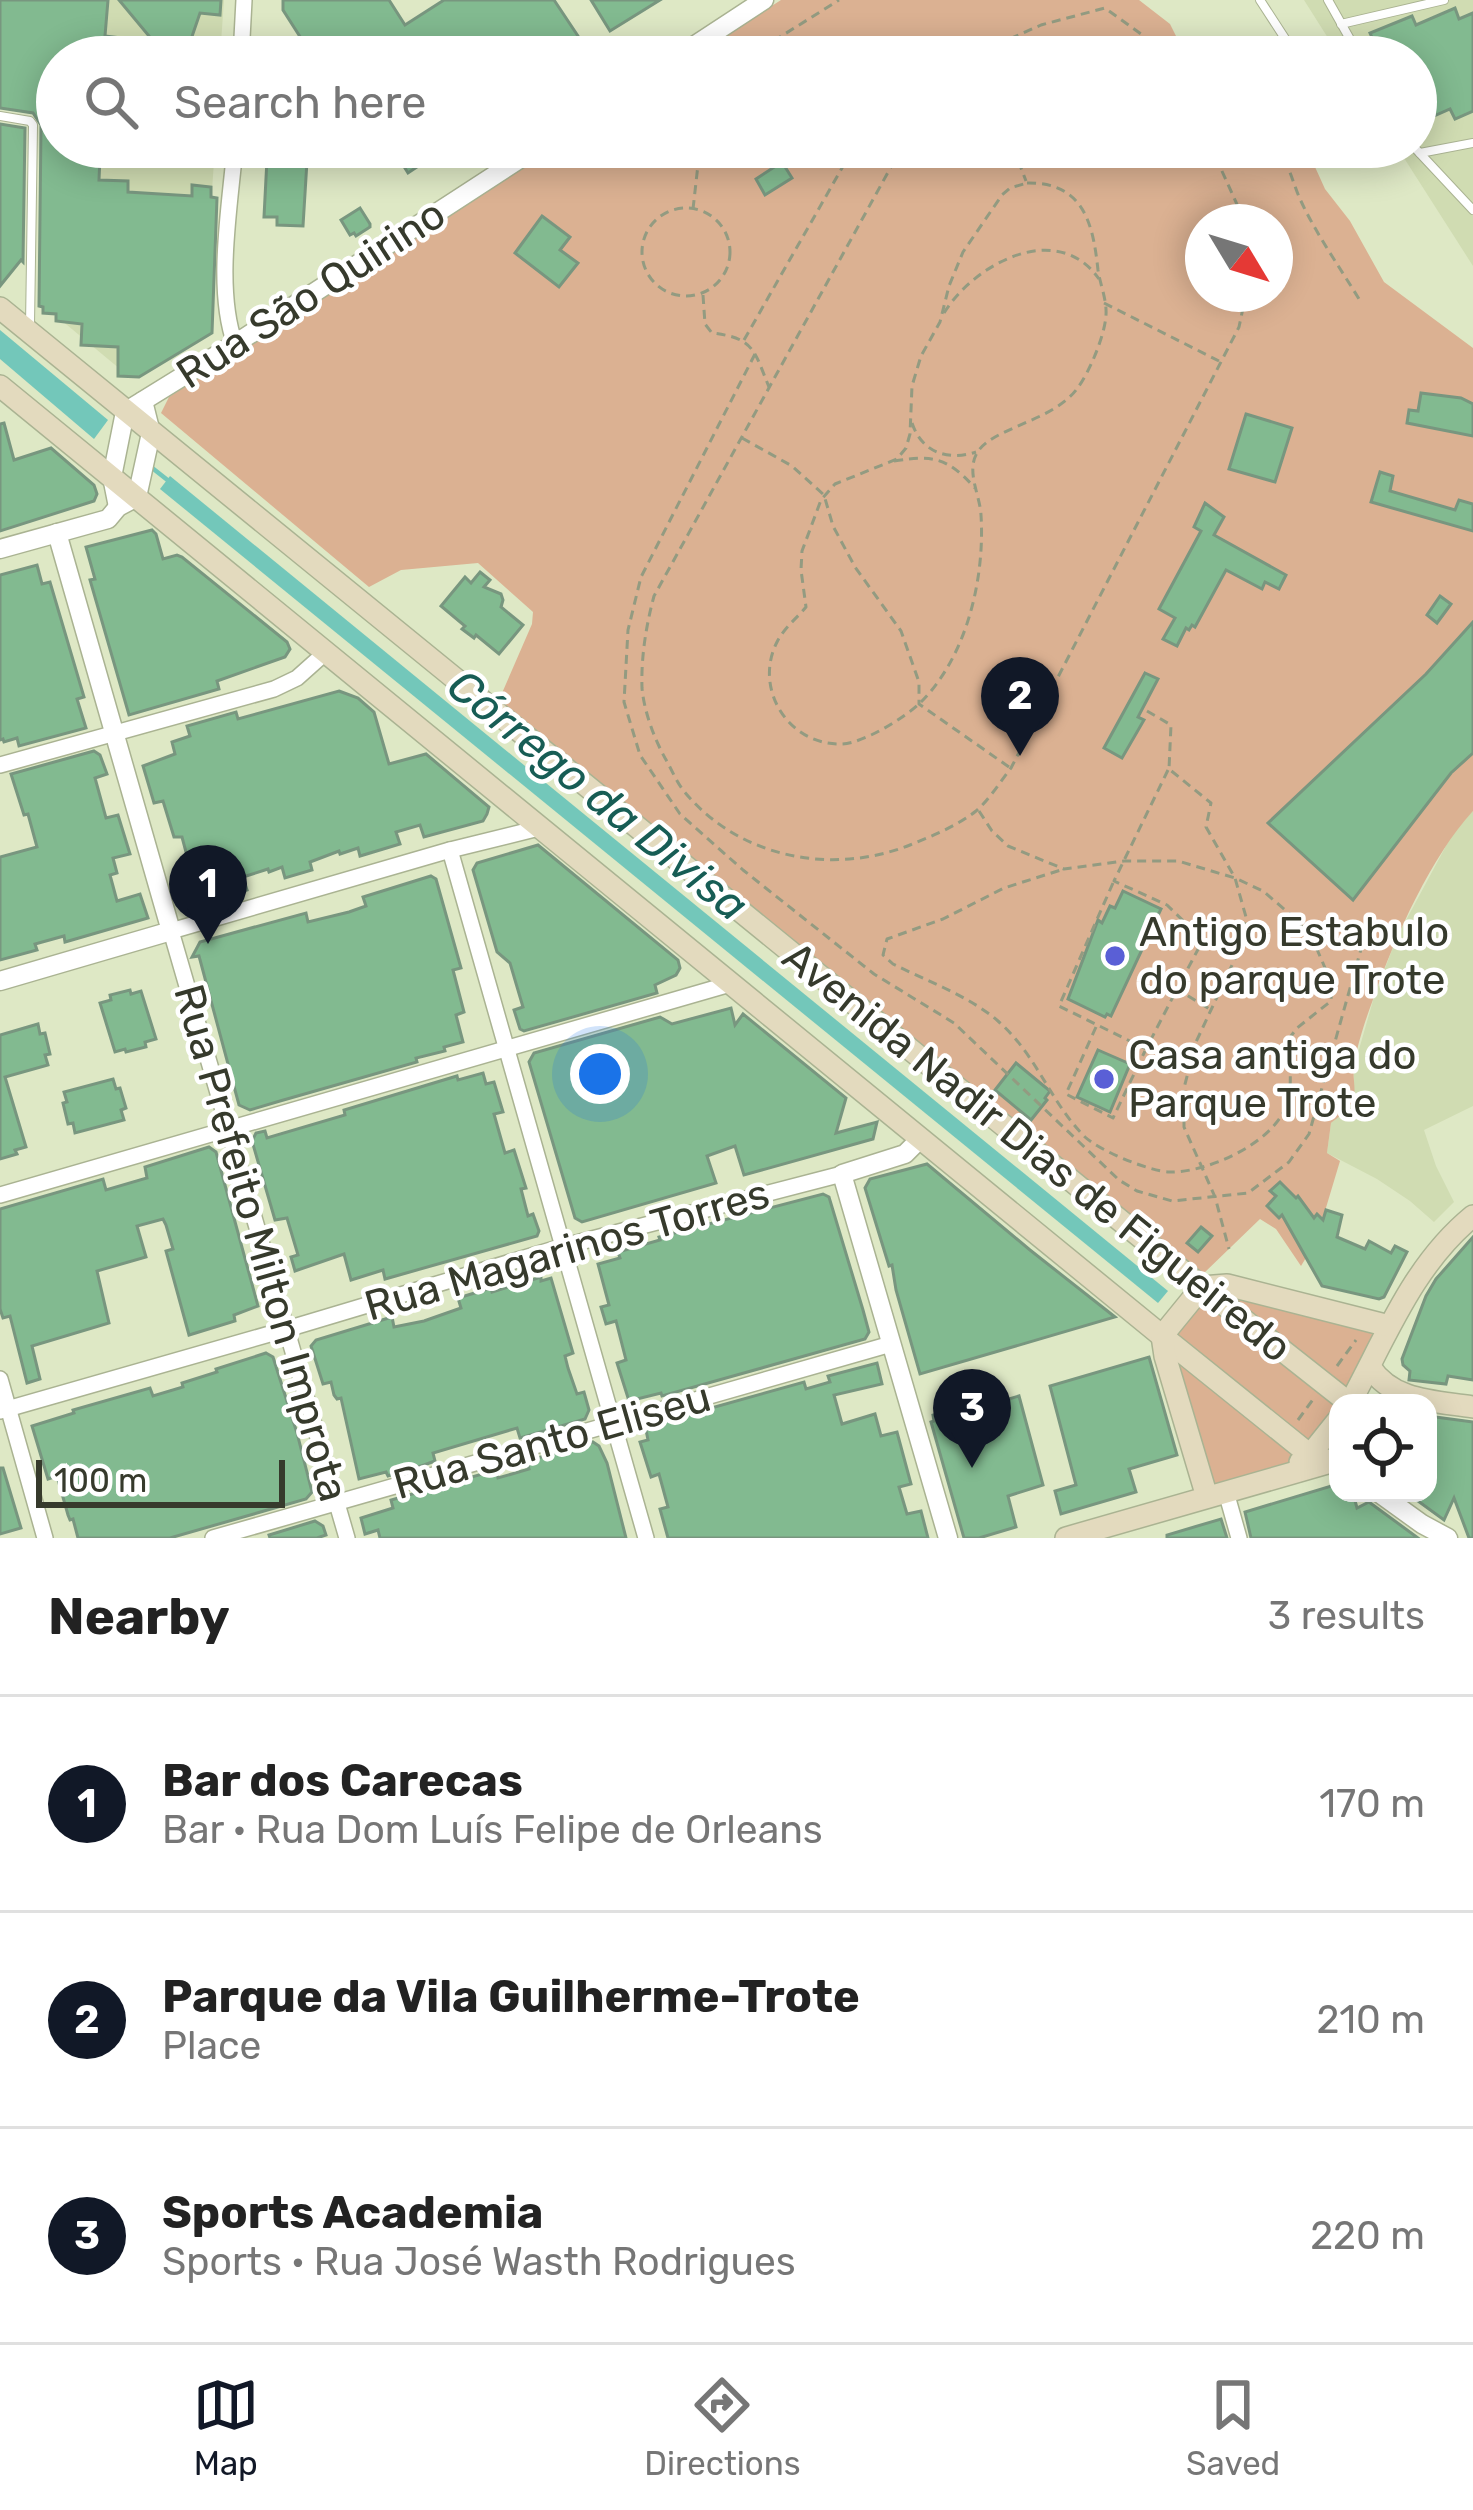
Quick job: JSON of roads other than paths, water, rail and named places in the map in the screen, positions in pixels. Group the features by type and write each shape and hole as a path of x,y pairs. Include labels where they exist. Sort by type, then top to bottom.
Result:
{"main road":[{"name":"Avenida Nadir Dias de Figueiredo","path":"0,308 134,406 152,434 1339,1394"},
{"name":"Avenida Nadir Dias de Figueiredo","path":"0,386 112,477 128,502 325,653 1310,1455 1329,1460"},
{"path":"1355,1394 1428,1262 1469,1225"},
{"path":"1216,1495 1162,1336 1202,1287 1227,1285 1389,1326"},
{"path":"1370,1367 1385,1386 1402,1394"},
{"path":"1437,1403 1473,1407"},
{"path":"1280,1476 1310,1455 1329,1431"},
{"path":"1066,1538 1329,1464"}],"street":[{"path":"242,36 244,0"},
{"path":"709,36 764,0"},
{"path":"233,168 224,296 226,321 235,344"},
{"name":"Rua São Quirino","path":"134,406 506,168"},
{"path":"112,477 134,406"},
{"path":"0,549 108,519 128,502 152,434"},
{"name":"Rua Prefeito Milton Improta","path":"57,533 347,1538"},
{"path":"0,765 274,689 297,678 325,653"},
{"path":"0,981 539,828"},
{"path":"450,850 646,1538"},
{"path":"0,1195 730,984"},
{"name":"Rua Magarinos Torres","path":"4,1410 561,1246 842,1174 905,1154 920,1139"},
{"path":"842,1174 948,1538"},
{"name":"Rua Santo Eliseu","path":"213,1538 891,1344"},
{"path":"0,1379 4,1410 45,1538"},
{"path":"1216,1495 1239,1538"},
{"path":"1391,1502 1448,1538"}],"lane":[{"path":"1260,0 1283,36"},
{"path":"1328,0 1348,36"},
{"path":"1341,24 1444,0"},
{"path":"0,116 34,125 30,332"},
{"path":"1437,147 1473,142"},
{"path":"1433,168 1473,210"}],"water":[{"path":"0,330 108,420 94,439 0,359"},
{"path":"170,476 1168,1291 1158,1303 160,489"}],"waterway":[{"name":"Córrego da Divisa","path":"151,467 170,482"}],"place":[{"name":"Parque da Vila Guilherme-Trote","path":"1020,756"},
{"name":"Bar dos Carecas","path":"208,944"},
{"name":"Antigo Estabulo do parque Trote","path":"1115,956"},
{"name":"Casa antiga do Parque Trote","path":"1104,1079"},
{"name":"Sports Academia","path":"972,1468"}]}
